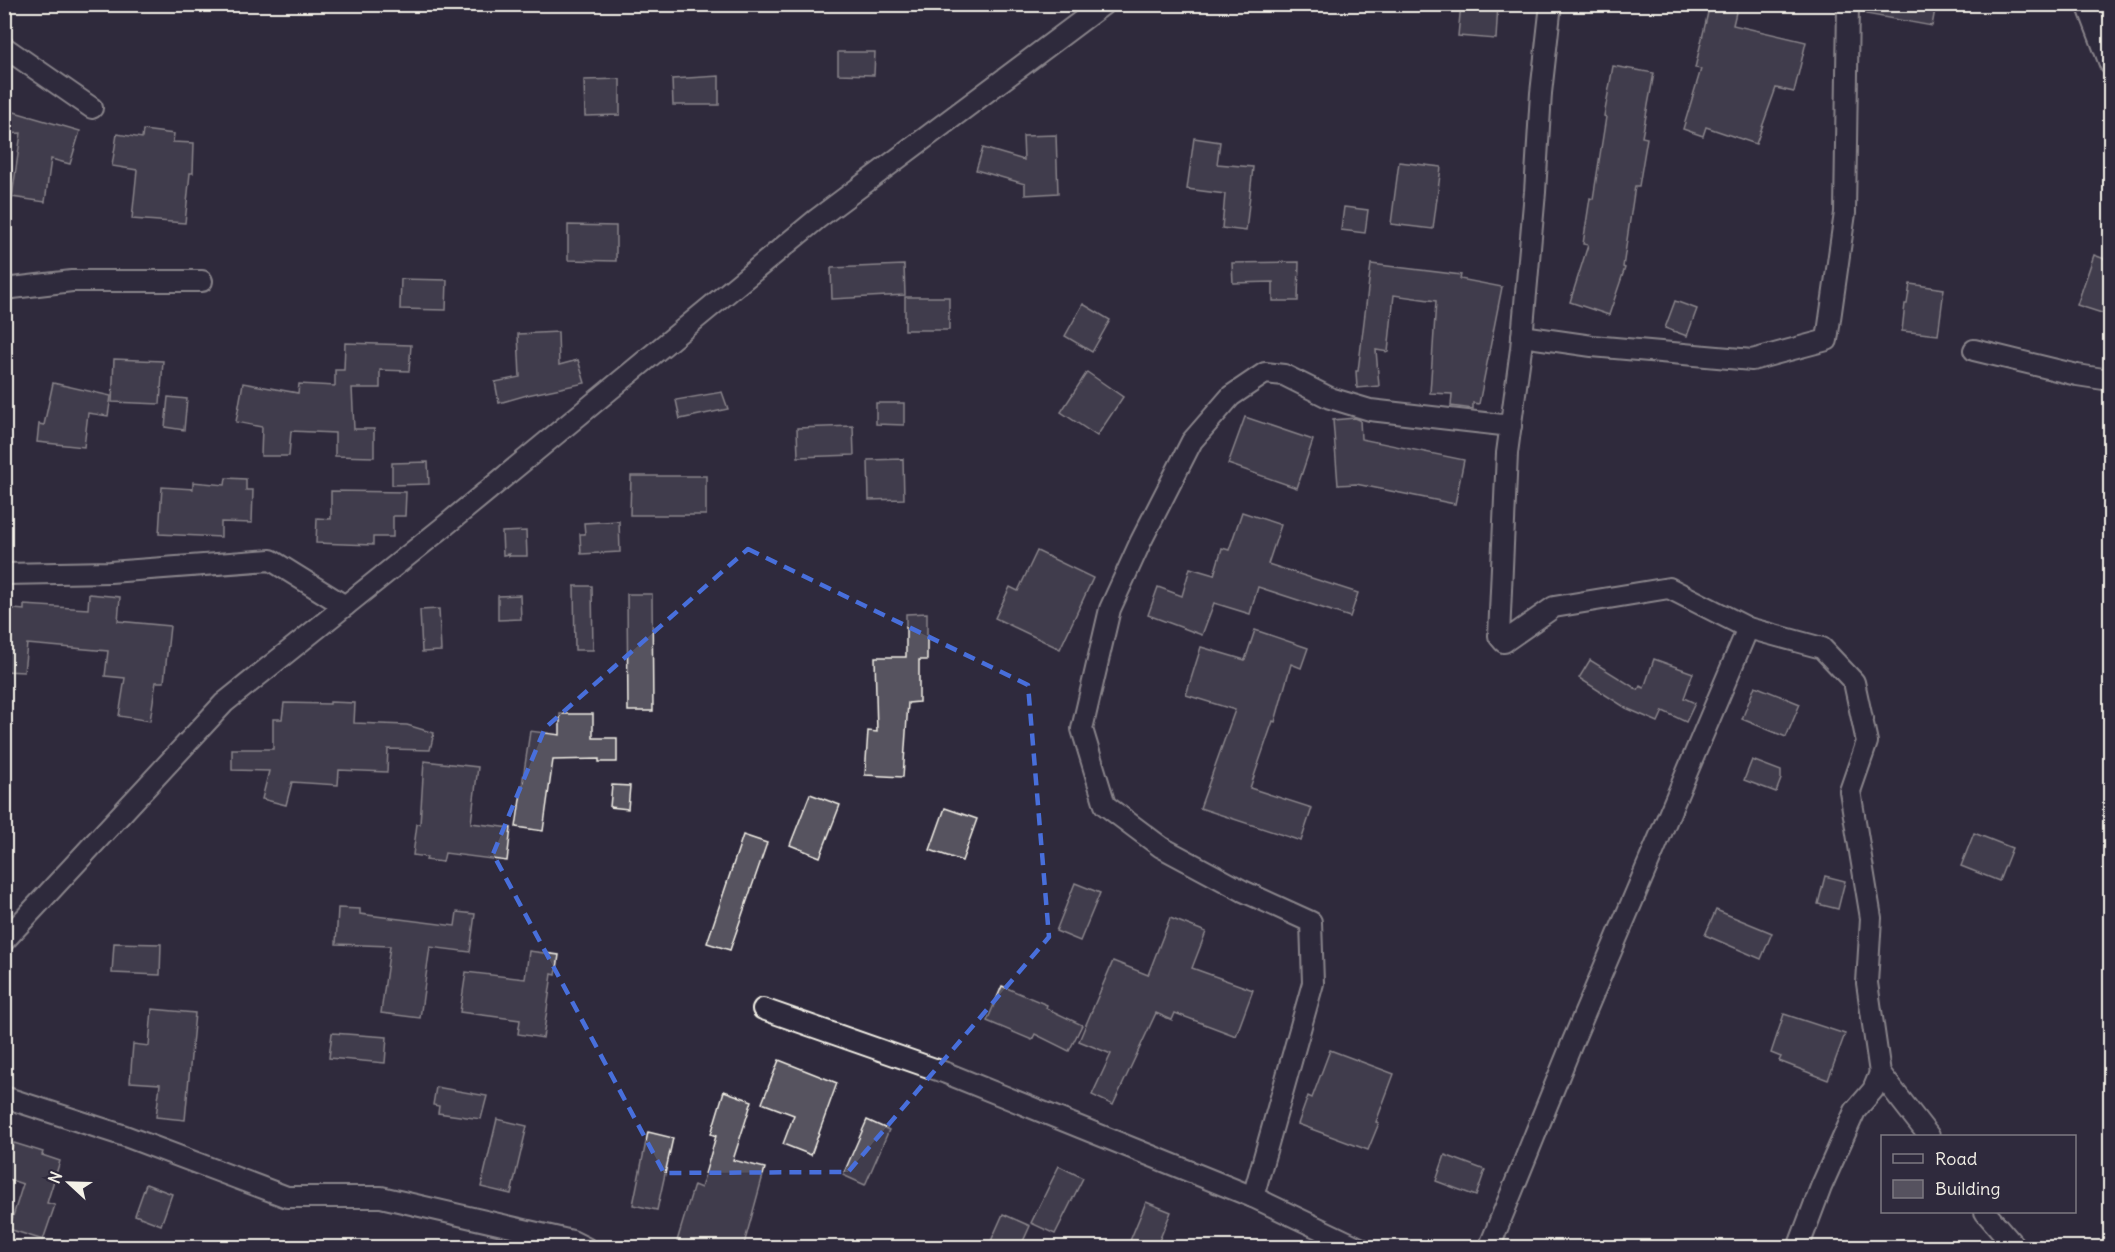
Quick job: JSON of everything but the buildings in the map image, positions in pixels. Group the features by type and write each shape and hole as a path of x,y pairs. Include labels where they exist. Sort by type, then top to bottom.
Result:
{"street":[{"path":"4,941 224,703 817,219 1104,4"},
{"path":"1551,4 1541,93 1522,336 1507,453 1499,636 1504,642 1554,607 1669,588 1748,628 1822,648 1854,682 1867,742 1850,791 1871,918 1867,983 1881,1073 1928,1135"},
{"path":"1522,336 1592,346 1752,360 1827,340 1845,213 1848,4"},
{"path":"2087,4 2110,64"},
{"path":"4,47 92,108"},
{"path":"4,289 72,281 202,281"},
{"path":"1974,350 2077,375 2110,380"},
{"path":"1253,1197 1313,983 1311,922 1243,891 1161,847 1105,805 1082,729 1110,609 1141,541 1192,441 1231,396 1265,373 1284,375 1330,398 1370,410 1511,426"},
{"path":"4,574 110,572 271,560 345,606"},
{"path":"1489,1248 1573,1041 1748,628"},
{"path":"763,1009 946,1073 1253,1197 1360,1248"},
{"path":"1798,1248 1821,1187 1855,1111 1873,1090 1881,1073"},
{"path":"4,1097 125,1136 287,1197 381,1197 572,1241 586,1248"},
{"path":"1986,1213 2016,1248"}],"highlighted area":[{"path":"748,549 1028,685 1049,937 848,1172 664,1173 493,854 545,728"}]}
